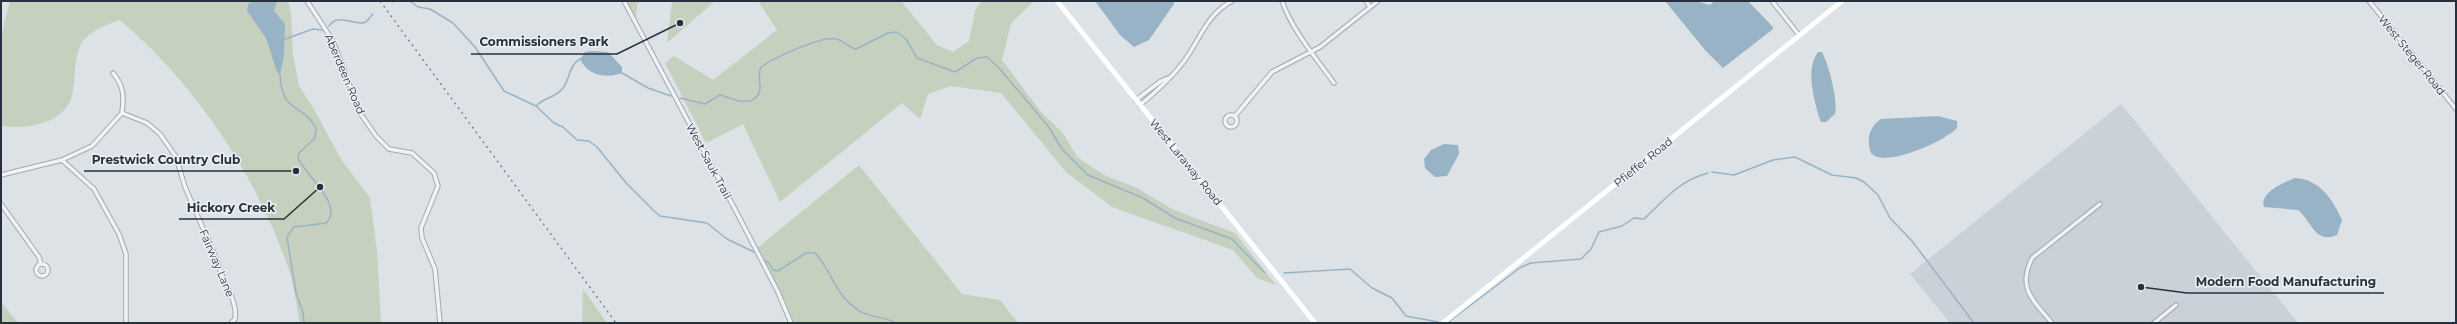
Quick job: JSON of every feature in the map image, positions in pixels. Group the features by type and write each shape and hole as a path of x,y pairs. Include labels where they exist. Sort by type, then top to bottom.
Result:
{"street":[{"name":"Aberdeen Road","path":"308,1 333,42 360,113 376,136 389,149 412,153 434,173 438,186 421,228 422,238 435,269 440,323"},
{"name":"West Sauk Trail","path":"624,1 778,292 791,323"},
{"name":"West Laraway Road","path":"1056,1 1315,323"},
{"path":"1140,105 1165,85 1168,78 1186,58 1213,15 1232,1"},
{"path":"1282,1 1312,52 1334,83"},
{"path":"1366,1 1370,7"},
{"path":"1235,116 1272,72 1312,52 1378,1"},
{"path":"1772,1 1799,35"},
{"name":"Pfieffer Road","path":"1443,323 1842,1"},
{"name":"West Steger Road","path":"2369,1 2456,109"},
{"path":"1,175 62,160 92,146 122,113 124,93 120,82 113,73"},
{"path":"1136,100 1160,81 1168,78"},
{"name":"Fairway Lane","path":"122,113 148,123 160,134 176,157 185,186 218,264 221,277 234,302 235,319 231,323"},
{"path":"62,160 94,190 119,234 126,254 126,323"},
{"path":"1,204 39,257 41,264"},
{"path":"2052,323 2030,296 2026,286 2027,267 2032,258 2100,204"},
{"path":"2154,323 2176,305"}],"shaded area":[{"path":"2121,104 2298,323 1950,323 1910,274"}],"green space":[{"path":"10,1 288,1 291,12 293,54 299,86 314,109 341,159 370,198 377,251 381,323 300,323 288,267 274,232 240,164 220,132 173,72 120,20 93,32 81,44 78,50 72,96 68,105 61,113 52,119 32,126 1,126 1,37"},
{"path":"627,1 638,1 636,18"},
{"path":"672,1 715,1 667,43"},
{"path":"758,1 901,1 937,45 953,52 969,41 975,10 982,1 1034,1 1011,23 1002,60 1041,112 1063,133 1077,157 1104,175 1137,188 1174,210 1235,233 1276,285 1257,278 1233,250 1112,207 1066,172 1001,93 951,86 928,94 920,119 902,103 780,202 743,124 706,143 665,63 674,56 713,80 777,30"},
{"path":"859,165 962,294 1000,300 1018,323 791,323 756,249"},
{"path":"583,289 607,323 582,323"},
{"path":"1,302 18,323 1,323"}],"water":[{"path":"254,1 277,1 274,11 285,24 284,55 280,75 277,72 266,38 247,11 248,4"},
{"path":"1095,1 1173,1 1174,4 1149,40 1134,47 1120,35"},
{"path":"1665,1 1696,1 1710,5 1714,1 1748,1 1773,27 1773,29 1723,68 1705,50"},
{"path":"585,52 608,52 622,67 622,73 604,76 598,75 588,69 583,65 580,59"},
{"path":"1818,52 1822,52 1827,65 1832,83 1836,108 1835,114 1826,122 1821,122 1819,117 1812,84 1812,67"},
{"path":"1938,116 1957,121 1957,128 1940,140 1928,146 1901,156 1888,158 1878,157 1871,153 1869,139 1871,130 1881,119"},
{"path":"1444,144 1458,145 1459,154 1447,176 1435,177 1425,168 1424,159 1431,150"},
{"path":"2295,178 2312,182 2330,198 2342,220 2337,235 2323,237 2318,234 2303,214 2298,210 2264,207 2263,202 2269,192 2279,185"}],"waterway":[{"path":"410,1 418,7 430,9 453,23 475,47 504,91 536,106 554,123 563,127 577,140 589,141 597,147 627,184 660,216 707,223 727,239 754,252"},
{"path":"329,26 337,20 358,23 366,22 373,14"},
{"path":"285,39 313,29 322,30"},
{"path":"680,98 705,104 720,95 739,101 750,101 755,98 760,90 759,76 761,67 798,48 821,40 837,39 856,49 888,33 897,32 906,39 917,58 955,72 977,58 987,57 999,68 1048,126 1062,149 1088,175 1143,198 1175,218 1232,239 1265,273"},
{"path":"536,106 563,88 572,68 580,59"},
{"path":"622,73 648,88 671,96"},
{"path":"280,75 284,96 294,107 305,114 316,128 315,138 299,153 298,158 327,199 330,208 330,216 326,223 294,227 287,237 296,293 303,312 304,323"},
{"path":"1712,172 1734,175 1773,160 1795,157 1832,175 1856,178 1864,182 1878,195 1890,218 1912,241 1974,323"},
{"path":"1447,323 1521,267 1531,263 1581,259 1591,249 1599,232 1622,226 1634,218 1644,219 1666,198 1689,180 1708,173"},
{"path":"762,259 769,263 773,270 778,271 806,253 815,253 850,304 862,313 887,319 896,323"},
{"path":"1284,273 1350,269 1372,288 1392,298 1406,316 1438,322"}],"railway":[{"path":"380,1 616,323"}],"place":[{"name":"Commissioners Park","path":"680,23"},
{"name":"Prestwick Country Club","path":"296,171"},
{"name":"Hickory Creek","path":"320,187"},
{"name":"Modern Food Manufacturing","path":"2141,287"}]}
